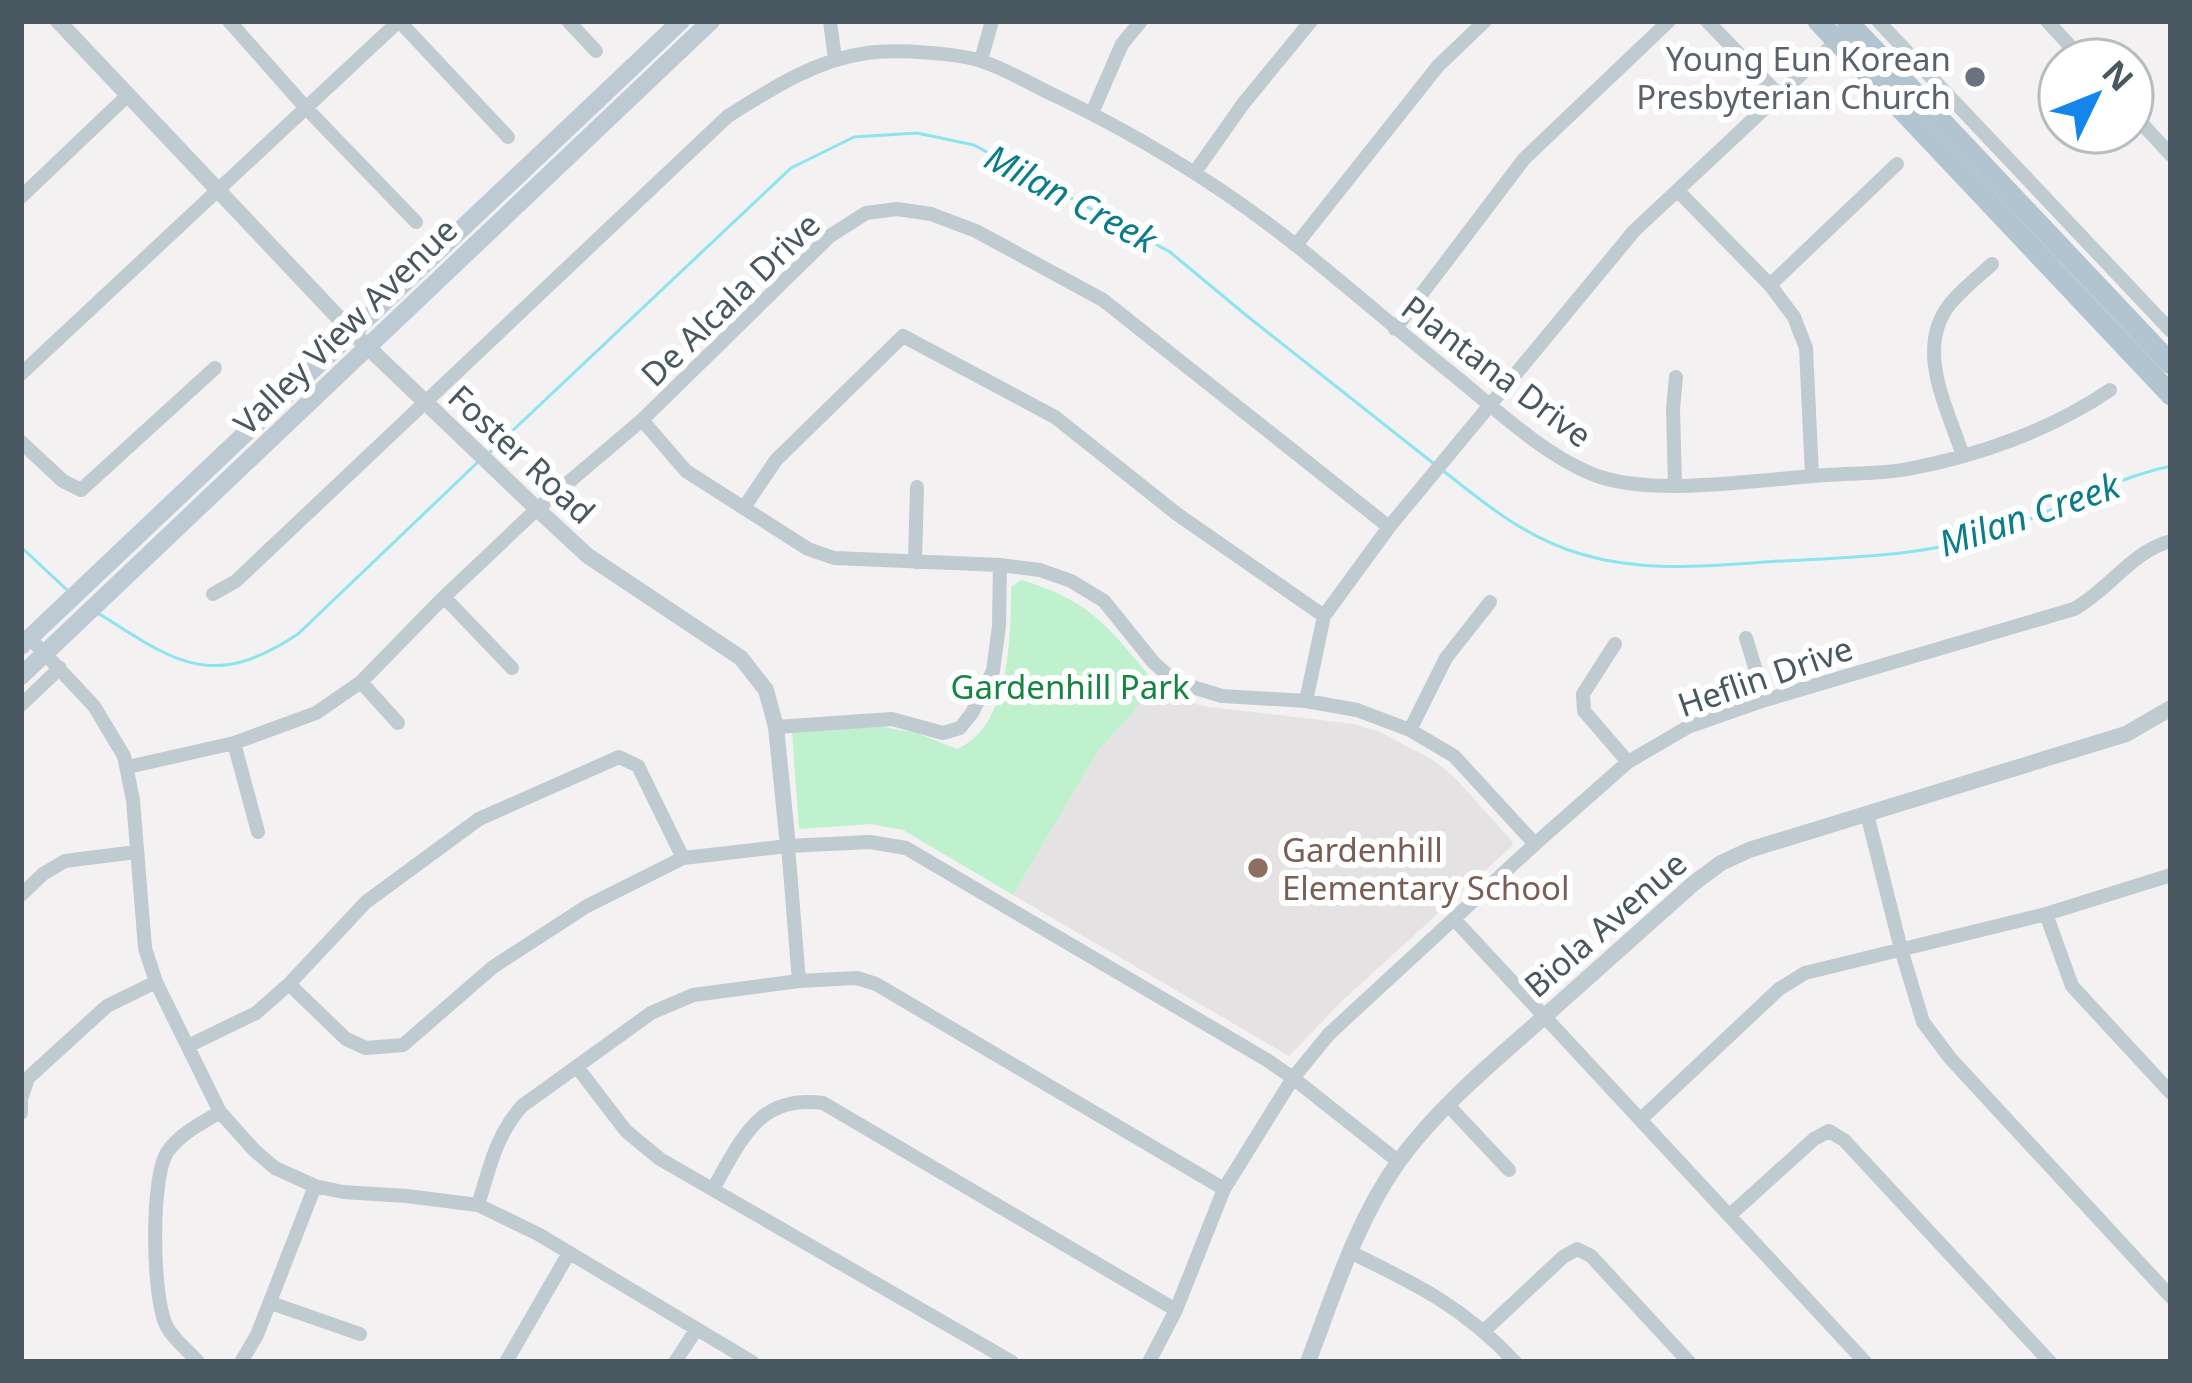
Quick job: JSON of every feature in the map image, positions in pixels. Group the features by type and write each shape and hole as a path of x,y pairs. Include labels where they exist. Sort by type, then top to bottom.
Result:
{"main road":[{"name":"Valley View Avenue","path":"21,676 681,21"},
{"name":"Valley View Avenue","path":"26,642 711,21"},
{"path":"1818,21 1849,27 2171,364"},
{"path":"1849,27 2171,394"}],"street":[{"name":"Foster Road","path":"58,21 425,404 588,556 741,658 766,690 776,727 799,981"},
{"path":"229,21 416,222"},
{"path":"21,374 399,21 508,137"},
{"path":"568,21 596,51"},
{"path":"830,21 836,59"},
{"path":"981,61 992,21"},
{"path":"1092,113 1122,44 1142,21"},
{"path":"1195,172 1311,21"},
{"path":"1296,245 1438,66 1485,21"},
{"path":"1395,328 1524,159 1669,21"},
{"path":"1707,21 1779,95"},
{"path":"1878,21 2171,332"},
{"path":"1306,701 1324,616 1390,527 1634,231 1849,27"},
{"name":"Plantana Drive","path":"213,594 236,581 728,116 778,84 836,59 870,52 904,51 981,61 1092,113 1195,172 1296,245 1558,457 1595,476 1628,484 1676,485 1905,470 1963,456 2056,420 2110,389"},
{"path":"21,196 128,95"},
{"path":"1770,285 1898,164"},
{"path":"1678,191 1770,285 1794,317 1807,348 1812,476"},
{"name":"De Alcala Drive","path":"128,767 234,743 316,712 361,682 444,597 641,420 830,236 866,213 897,209 931,214 976,231 1103,299 1390,527"},
{"path":"1963,456 1932,350 1937,325 1951,303 1992,264"},
{"path":"745,506 776,460 903,337 1055,417 1177,514 1324,616"},
{"path":"21,442 63,481 81,490 215,368"},
{"path":"1676,377 1676,485"},
{"path":"641,420 686,471 808,549 834,558 1040,570 1071,581 1104,601 1154,663 1176,682 1222,696 1306,701 1357,710 1410,730 1454,756 1534,844"},
{"path":"915,562 917,487"},
{"name":"Heflin Drive","path":"1149,1362 1176,1310 1224,1189 1293,1078 1329,1034 1628,762 1688,727 1765,700 2074,609 2092,599 2144,552 2171,541"},
{"path":"776,727 892,719 943,733 960,728 993,671 1000,626 1000,565"},
{"path":"444,597 512,668"},
{"path":"1410,730 1446,658 1490,602"},
{"path":"1746,638 1765,700"},
{"path":"26,642 45,653 106,722 128,767 145,948 220,1112 254,1150 275,1168 315,1186 478,1205 538,1234 752,1362"},
{"path":"1615,644 1583,694 1585,711 1628,762"},
{"path":"21,705 60,668"},
{"path":"361,682 398,723"},
{"name":"Biola Avenue","path":"1308,1362 1350,1252 1372,1204 1399,1162 1447,1104 1694,883 1749,850 2126,734 2171,708"},
{"path":"234,743 258,832"},
{"path":"188,1046 256,1012 366,902 479,819 619,757 638,766 683,858"},
{"path":"1867,814 1923,1022 1950,1058 2171,1297"},
{"path":"289,984 346,1039 366,1048 403,1045 493,967 587,906 683,858 870,842 906,848 1207,1023 1293,1078 1399,1162"},
{"path":"21,895 65,861 136,852"},
{"path":"1641,1119 1779,989 1805,974 2046,914 2171,875"},
{"path":"2046,914 2072,986 2171,1093"},
{"path":"1454,920 1865,1362"},
{"path":"478,1205 499,1137 522,1106 651,1013 693,995 857,978 876,984 1224,1189"},
{"path":"21,1113 28,1078 106,1006 157,982"},
{"path":"577,1067 626,1131 660,1159 1012,1362"},
{"path":"714,1187 744,1135 760,1118 780,1104 823,1103 1176,1310"},
{"path":"1447,1104 1509,1170"},
{"path":"198,1362 167,1328 157,1298 157,1186 164,1156 181,1136 220,1112"},
{"path":"1730,1215 1814,1138 1829,1131 1844,1139 2050,1362"},
{"path":"241,1362 271,1303 315,1186"},
{"path":"1485,1330 1563,1257 1577,1250 1591,1256 1689,1362"},
{"path":"1350,1252 1421,1287 1485,1330 1515,1362"},
{"path":"506,1362 569,1253"},
{"path":"271,1303 360,1334"},
{"path":"675,1362 696,1330"}],"shaded area":[{"name":"Gardenhill Elementary School","path":"1155,682 1202,706 1354,724 1380,732 1433,760 1454,777 1513,842 1289,1056 1013,895 1098,751"}],"green space":[{"name":"Gardenhill Park","path":"1021,580 1082,607 1155,682 1098,751 1013,895 903,830 871,824 799,829 792,732 873,725 917,733 957,749 975,738 988,721 1004,678 1011,587"}],"waterway":[{"name":"Milan Creek","path":"490,452 791,168 854,137 917,133 974,145 1170,252 1433,463"},
{"name":"Milan Creek","path":"98,613 150,645 195,664 217,666 268,652 298,634 478,462"},
{"name":"Milan Creek","path":"1441,469 1507,519 1561,547 1631,564 1681,566 1865,556 1947,546 2000,531 2171,466"},
{"name":"Milan Creek","path":"21,547 66,589"}],"place":[{"name":"Young Eun Korean Presbyterian Church","path":"1975,77"},
{"name":"Gardenhill Elementary School","path":"1258,868"}]}
